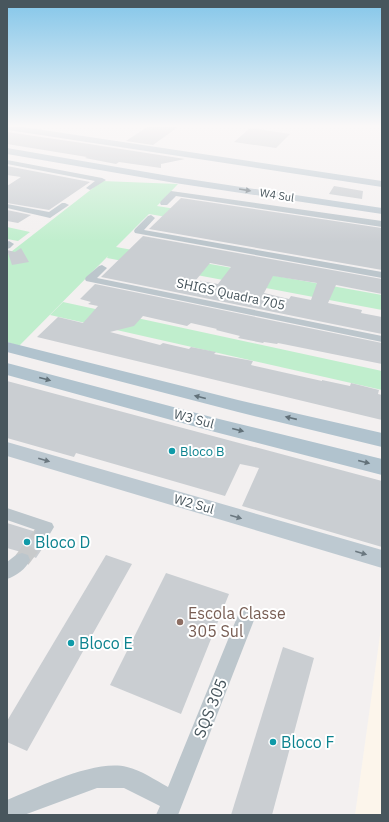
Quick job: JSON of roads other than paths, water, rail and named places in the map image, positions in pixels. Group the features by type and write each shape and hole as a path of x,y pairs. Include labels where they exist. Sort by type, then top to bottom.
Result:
{"main road":[{"name":"W4 Sul","path":"91,165 382,211"},
{"path":"260,165 382,184"},
{"name":"W3 Sul","path":"7,347 238,406 382,440"},
{"name":"W3 Sul","path":"7,369 382,467"},
{"path":"215,424 210,419 209,415 212,412 221,408 238,406"},
{"name":"W2 Sul","path":"7,449 382,560"}],"street":[{"path":"25,165 102,180 90,188"},
{"path":"164,203 174,193 382,224"},
{"path":"7,206 50,215 65,204"},
{"path":"151,218 138,231 382,275"},
{"name":"SHIGS Quadra 705","path":"102,268 90,279 382,340"},
{"path":"7,514 46,527 42,532"},
{"path":"7,572 22,560"},
{"name":"SQS 305","path":"7,810 64,788 97,778 126,777 170,808 247,615"}],"tunnel":[{"path":"22,560 42,533"}],"place":[{"name":"Bloco B","path":"172,451"},
{"name":"Bloco D","path":"27,542"},
{"name":"Escola Classe 305 Sul","path":"180,622"},
{"name":"Bloco E","path":"71,643"},
{"name":"Bloco F","path":"273,742"}]}
